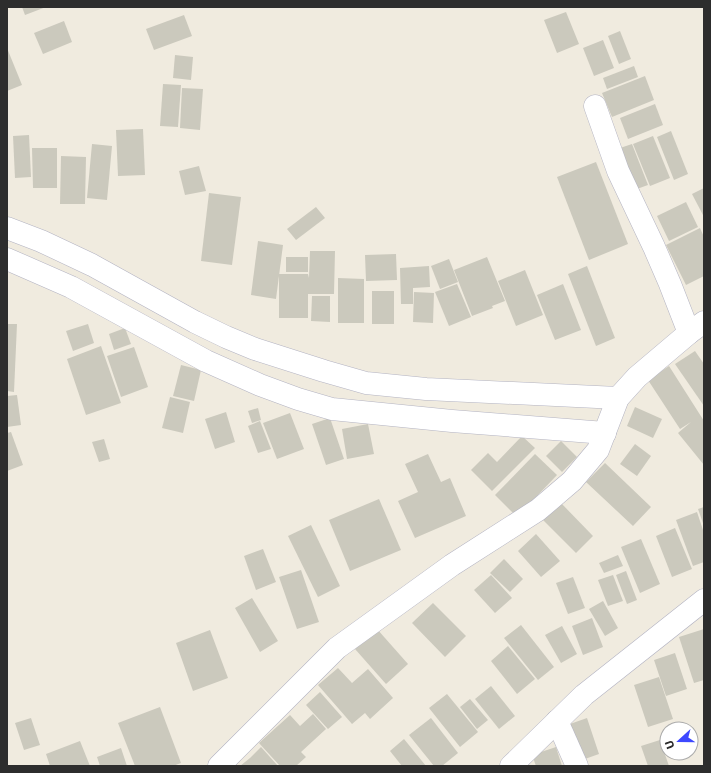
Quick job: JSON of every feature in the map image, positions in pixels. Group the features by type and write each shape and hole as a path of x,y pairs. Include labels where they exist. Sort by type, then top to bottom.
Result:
{"street":[{"path":"219,766 337,648 452,565 538,510 572,481 598,450 618,398 637,377 696,328 670,284 618,171 595,106"},
{"path":"7,228 41,241 92,265 195,322 254,350 366,383 426,389 618,398"},
{"path":"7,259 71,287 206,361 260,385 298,399 332,408 452,421 605,433"},
{"path":"111,309 123,282"},
{"path":"298,399 303,364"},
{"path":"565,430 568,396"},
{"path":"510,766 584,695 704,600"},
{"path":"557,721 577,766"}],"building":[{"path":"22,7 46,7 25,15"},
{"path":"566,12 579,44 557,53 544,20"},
{"path":"184,15 192,36 154,50 146,29"},
{"path":"64,21 72,42 43,54 34,33"},
{"path":"620,31 631,59 619,64 608,36"},
{"path":"603,40 614,68 594,76 583,48"},
{"path":"7,48 22,85 7,91"},
{"path":"175,55 193,57 191,80 173,78"},
{"path":"634,66 638,77 607,89 603,78"},
{"path":"645,76 654,100 612,117 602,93"},
{"path":"163,84 181,85 178,127 160,126"},
{"path":"182,88 203,89 200,130 180,128"},
{"path":"655,104 663,125 628,139 620,118"},
{"path":"143,129 145,175 118,176 116,130"},
{"path":"671,131 688,174 674,180 657,137"},
{"path":"29,135 31,177 15,178 13,136"},
{"path":"653,136 670,178 650,186 633,144"},
{"path":"92,144 112,146 107,200 87,198"},
{"path":"632,144 648,185 634,190 617,149"},
{"path":"32,148 57,148 57,188 33,188"},
{"path":"61,156 86,157 85,204 60,204"},
{"path":"596,162 628,244 589,260 557,177"},
{"path":"199,166 206,191 185,195 179,171"},
{"path":"704,188 704,217 692,194"},
{"path":"209,193 241,197 232,265 201,261"},
{"path":"686,202 698,227 669,241 657,216"},
{"path":"316,207 325,218 296,240 287,229"},
{"path":"700,228 704,237 704,276 686,285 666,245"},
{"path":"258,241 283,245 276,299 251,295"},
{"path":"310,251 335,251 334,294 308,294 308,318 279,318 279,274 308,274 309,278"},
{"path":"396,254 397,280 366,281 365,255"},
{"path":"286,257 308,257 308,272 286,272"},
{"path":"487,257 505,301 492,306 493,308 472,316 454,270"},
{"path":"449,259 458,282 440,289 431,266"},
{"path":"429,266 430,287 413,288 413,304 401,304 400,268"},
{"path":"587,266 615,338 596,346 568,274"},
{"path":"525,270 543,315 516,326 498,281"},
{"path":"338,278 364,279 364,323 338,323"},
{"path":"457,284 471,317 449,326 435,292"},
{"path":"563,284 581,330 555,340 537,295"},
{"path":"372,291 394,291 394,324 372,324"},
{"path":"414,292 434,293 433,323 413,322"},
{"path":"312,296 330,296 330,322 311,321"},
{"path":"7,324 17,324 14,392 7,391"},
{"path":"88,324 94,343 73,351 66,331"},
{"path":"125,328 131,344 114,350 109,334"},
{"path":"101,346 121,403 86,415 67,359"},
{"path":"134,347 148,387 121,397 107,356"},
{"path":"695,351 704,364 704,406 675,364"},
{"path":"181,365 201,370 194,401 173,396"},
{"path":"669,366 704,421 704,465 678,433 691,422 680,429 648,380"},
{"path":"17,395 21,425 7,427 7,396"},
{"path":"170,397 190,402 183,433 162,428"},
{"path":"635,407 662,419 653,438 627,426"},
{"path":"258,408 261,420 252,423 248,411"},
{"path":"226,412 235,442 215,449 205,419"},
{"path":"290,413 304,449 277,459 263,423"},
{"path":"330,418 344,459 326,465 312,424"},
{"path":"260,421 271,449 258,453 248,426"},
{"path":"368,424 374,454 347,459 342,429"},
{"path":"11,432 23,465 7,471 7,433"},
{"path":"522,436 535,448 492,491 471,470 488,453 497,462"},
{"path":"104,439 110,459 99,462 92,442"},
{"path":"561,441 577,457 562,472 546,456"},
{"path":"635,444 651,456 637,476 620,464"},
{"path":"428,454 441,482 450,478 466,516 415,538 398,501 418,492 405,464"},
{"path":"535,454 557,475 517,517 495,495"},
{"path":"605,463 651,507 633,526 586,482"},
{"path":"379,499 401,550 350,571 329,520"},
{"path":"560,502 593,536 576,553 542,519"},
{"path":"704,507 704,526 698,509"},
{"path":"697,512 704,533 704,562 693,566 676,520"},
{"path":"311,525 340,586 318,597 288,536"},
{"path":"675,528 692,569 672,577 656,536"},
{"path":"536,534 560,561 541,577 518,551"},
{"path":"641,539 660,584 640,593 621,547"},
{"path":"263,549 276,582 256,590 244,556"},
{"path":"618,555 623,566 604,573 599,563"},
{"path":"504,559 523,579 510,592 490,573"},
{"path":"301,570 319,622 297,629 279,577"},
{"path":"626,571 637,600 627,604 616,575"},
{"path":"491,575 512,598 495,613 474,590"},
{"path":"613,575 623,601 608,606 598,580"},
{"path":"573,577 585,608 568,614 556,583"},
{"path":"252,598 278,641 260,652 235,608"},
{"path":"603,601 618,628 605,636 589,609"},
{"path":"433,603 466,636 445,657 412,623"},
{"path":"592,618 603,647 583,655 572,626"},
{"path":"521,625 554,667 538,680 504,638"},
{"path":"562,626 577,654 561,663 545,635"},
{"path":"377,629 408,664 386,684 355,649"},
{"path":"704,629 704,680 694,683 679,637"},
{"path":"210,630 228,678 193,691 176,643"},
{"path":"508,646 535,679 517,694 491,661"},
{"path":"675,653 687,689 666,696 654,660"},
{"path":"338,668 352,683 368,669 393,698 370,719 365,713 352,724 318,685"},
{"path":"659,677 673,719 659,721 659,723 648,727 634,685"},
{"path":"491,686 515,716 499,729 475,699"},
{"path":"320,692 342,717 328,729 306,705"},
{"path":"447,694 478,732 460,747 429,708"},
{"path":"470,699 488,720 477,729 460,707"},
{"path":"160,707 181,763 173,766 135,766 118,723"},
{"path":"313,714 326,729 301,752 306,757 296,766 280,766 259,743 290,715 300,726"},
{"path":"31,718 40,745 24,750 15,723"},
{"path":"431,718 458,753 442,766 434,766 409,735"},
{"path":"587,718 599,754 582,760 570,724"},
{"path":"404,739 426,766 402,766 390,751"},
{"path":"659,740 659,761 667,761 669,766 648,766 641,746"},
{"path":"80,741 90,766 50,766 46,754"},
{"path":"261,747 278,766 240,766 250,758"},
{"path":"556,747 562,766 536,766 532,755"},
{"path":"121,748 127,766 100,766 97,757"}]}
